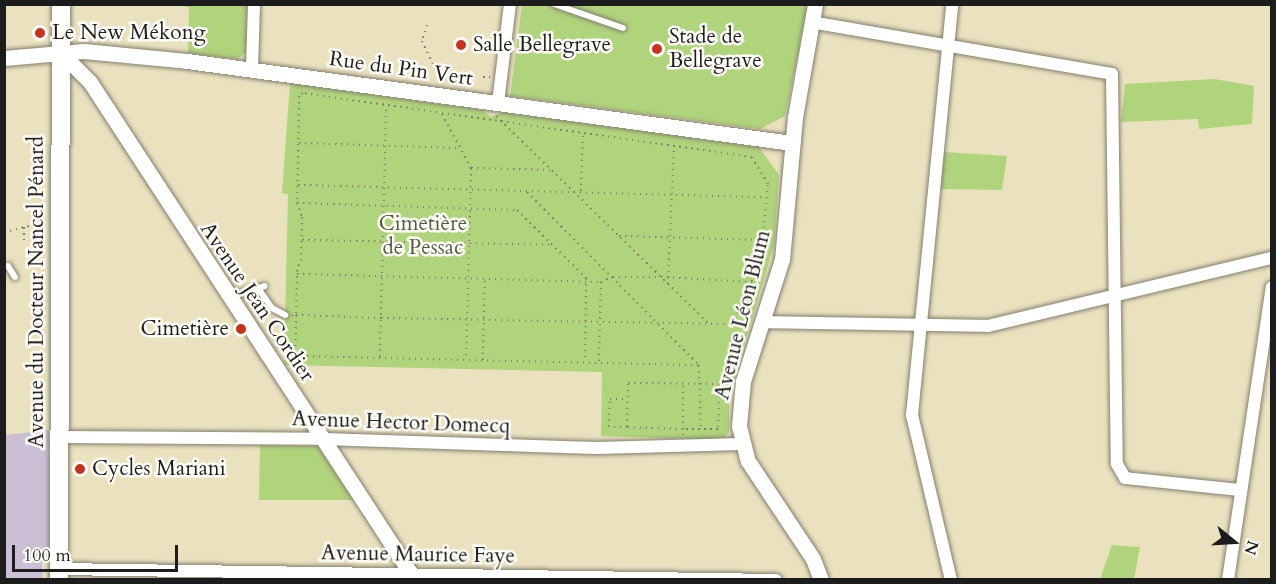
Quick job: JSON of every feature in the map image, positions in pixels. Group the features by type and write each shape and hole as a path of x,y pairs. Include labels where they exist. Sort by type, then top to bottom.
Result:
{"main road":[{"name":"Avenue du Docteur Nancel Pénard","path":"59,574 61,4"}],"street":[{"path":"252,69 254,4"},
{"path":"497,106 510,4"},
{"name":"Avenue Léon Blum","path":"741,444 743,381 782,259 792,143 814,4"},
{"path":"951,579 912,415 946,46 952,4"},
{"path":"811,22 1112,74 1120,473 1125,478 1240,490"},
{"name":"Rue du Pin Vert","path":"4,58 95,51 252,69 446,96 497,106 792,143"},
{"name":"Avenue Jean Cordier","path":"60,52 90,82 228,297 413,577"},
{"path":"763,322 988,326 1272,258"},
{"path":"1228,579 1272,287"},
{"name":"Avenue Hector Domecq","path":"59,437 323,439 598,448 741,444"},
{"path":"741,444 813,559 821,579"},
{"name":"Avenue Maurice Faye","path":"59,574 776,579"}],"lane":[{"path":"554,4 623,28"},
{"path":"8,266 15,277"},
{"path":"228,297 261,287 272,308 285,315"}],"path":[{"path":"427,25 422,41 441,82 448,85 446,96"},
{"path":"285,315 296,315 381,318 731,324 752,282 763,240 767,197 767,177 752,157 303,93 299,96 297,203 302,217 302,240 297,274 296,315 295,356 699,365"},
{"path":"380,358 386,105"},
{"path":"497,106 496,116 502,123 709,324"},
{"path":"442,114 471,168 466,360"},
{"path":"581,192 583,134"},
{"path":"299,143 460,148"},
{"path":"668,284 674,146"},
{"path":"471,168 552,170"},
{"path":"298,185 767,197"},
{"path":"526,191 660,323 699,365 702,384 701,429"},
{"path":"297,203 517,210 586,281 585,362"},
{"path":"4,232 34,225 60,231"},
{"path":"24,227 24,240"},
{"path":"619,236 763,240"},
{"path":"302,240 553,245"},
{"path":"297,274 602,282 613,277 661,277 752,282"},
{"path":"483,360 485,279"},
{"path":"599,363 602,282"},
{"path":"745,298 744,312 763,322"},
{"path":"627,427 628,399 628,383 719,384 718,429 609,427 610,399 628,399"},
{"path":"682,446 683,384"}],"shaded area":[{"path":"49,430 49,548 41,550 43,579 5,579 5,435"}],"green space":[{"path":"172,5 247,5 246,52 238,59 188,53 189,7"},
{"name":"Stade de Bellegrave","path":"522,5 808,5 785,116 760,129 510,96"},
{"path":"1215,79 1254,86 1252,124 1199,129 1198,119 1121,122 1125,84"},
{"name":"Cimetière de Pessac","path":"290,83 482,110 491,117 502,112 759,147 779,175 774,245 729,397 729,432 722,440 601,436 602,372 284,365 288,194 282,193"},
{"path":"944,152 1007,156 1002,190 940,189"},
{"path":"260,445 318,446 353,500 259,500"},
{"path":"1112,545 1140,547 1134,579 1100,579"}],"place":[{"name":"Le New Mékong","path":"40,33"},
{"name":"Salle Bellegrave","path":"461,45"},
{"name":"Stade de Bellegrave","path":"657,49"},
{"name":"Cimetière","path":"241,329"},
{"name":"Cycles Mariani","path":"80,469"}]}
